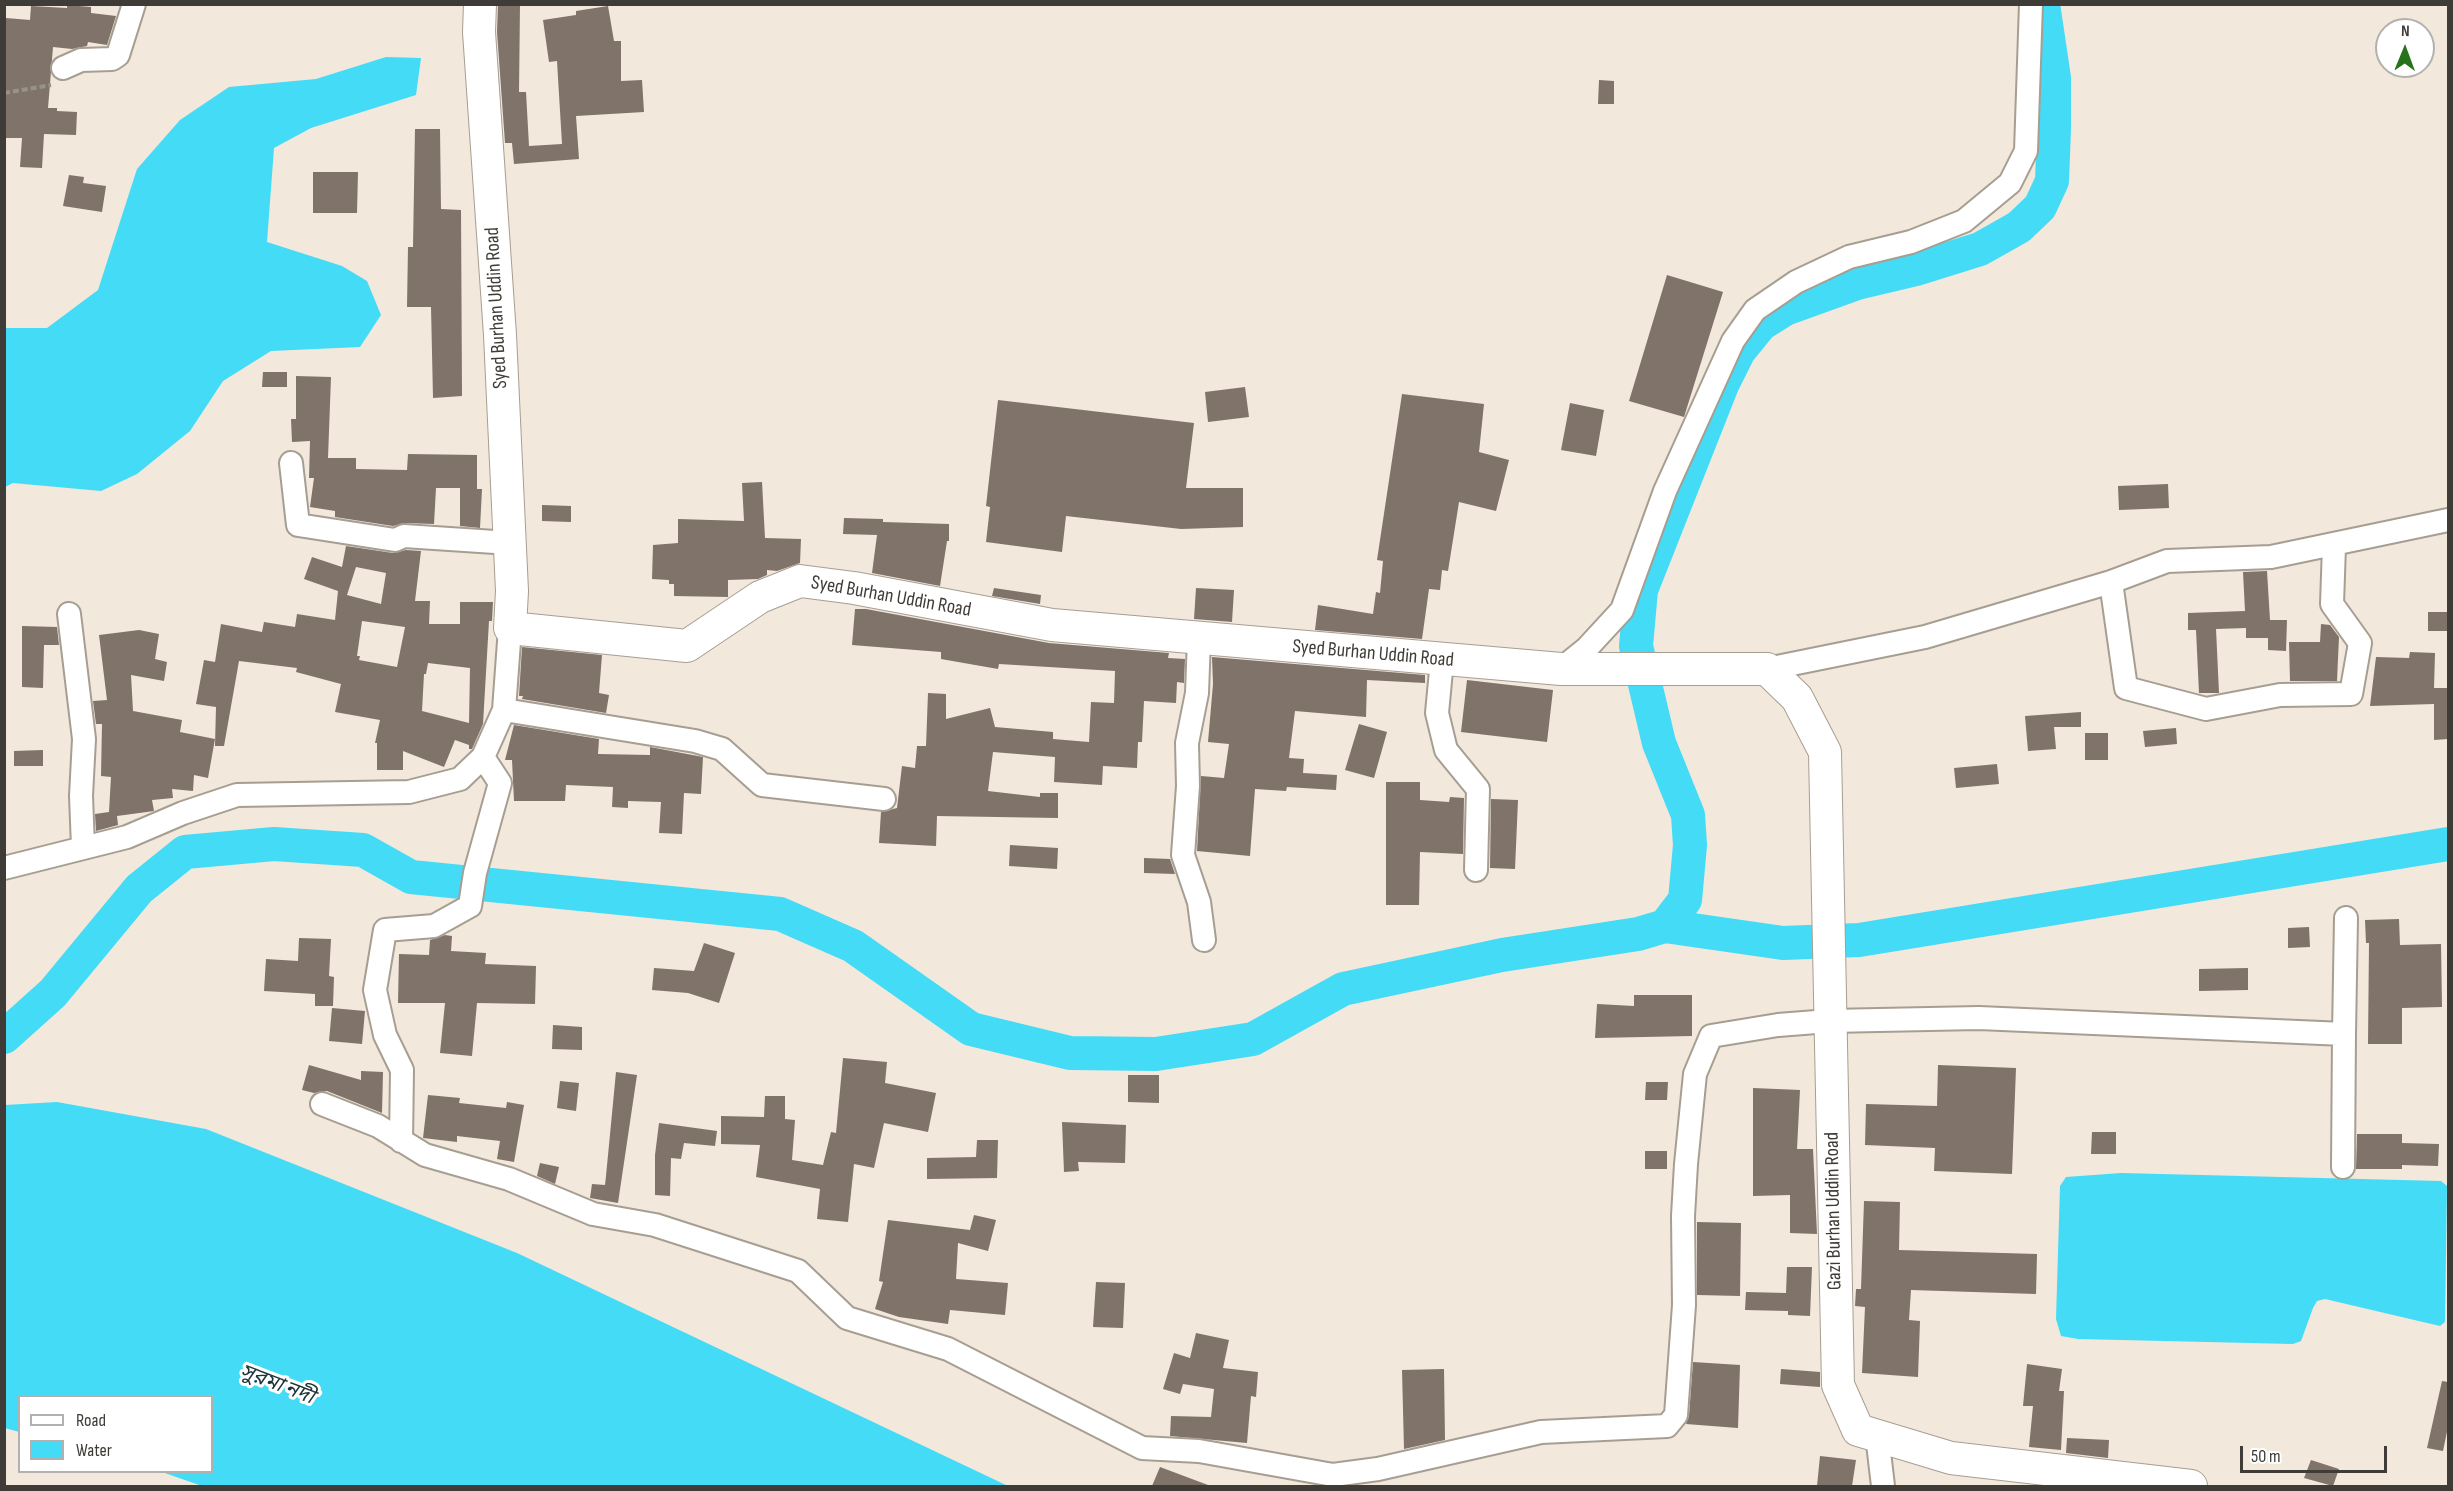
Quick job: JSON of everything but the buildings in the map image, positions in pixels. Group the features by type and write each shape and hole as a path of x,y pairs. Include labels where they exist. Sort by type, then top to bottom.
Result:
{"street":[{"path":"63,68 81,60 112,59 118,55 134,4"},
{"name":"Syed Burhan Uddin Road","path":"480,4 479,32 500,335 512,591 510,627 687,646 760,597 800,581 1052,625 1199,639 1568,669 1767,669"},
{"path":"1568,669 1622,610 1665,491 1733,341 1755,310 1796,282 1849,257 1911,242 1964,221 2010,183 2026,151 2031,4"},
{"path":"291,463 298,525 395,540 405,536 510,543"},
{"path":"1767,669 1925,637 2111,582 2167,561 2271,557 2334,546 2448,520"},
{"path":"2111,582 2126,688 2206,709 2280,695 2350,694 2360,643 2332,604 2334,546"},
{"path":"69,614 84,739 81,796 83,847"},
{"path":"4,868 128,837 183,813 237,795 409,792 460,779 483,757 504,710 510,627"},
{"path":"1199,639 1197,693 1186,742 1188,786 1182,855 1199,902 1204,940"},
{"path":"1442,660 1437,713 1446,750 1478,789 1476,870"},
{"name":"Gazi Burhan Uddin Road","path":"1767,669 1797,698 1825,752 1838,1385 1857,1430 1951,1458 2191,1486"},
{"path":"504,710 695,741 722,749 762,785 884,799"},
{"path":"401,1141 402,1070 385,1035 375,990 385,930 434,926 470,906 475,873 500,783 483,757"},
{"path":"2343,1167 2346,918"},
{"path":"322,1104 378,1126 425,1155 509,1179 593,1214 655,1225 798,1270 847,1318 948,1349 1142,1448 1199,1450 1333,1475 1378,1469 1541,1432 1667,1426 1676,1415 1677,1404 1684,1305 1683,1216 1695,1074 1711,1036 1778,1025 1829,1008 1979,1018 2344,1034"},
{"path":"1877,1435 1883,1486"}],"path":[{"path":"4,93 55,84 63,68"}],"water":[{"path":"386,57 421,58 416,95 311,128 274,148 267,242 342,266 367,281 381,315 360,347 271,351 223,381 190,431 137,474 101,491 13,483 5,487 5,328 47,328 98,290 137,169 180,120 229,87 316,79"},
{"name":"সুরমা নদী","path":"57,1102 206,1129 517,1253 1008,1486 202,1486 165,1473 213,1473 213,1395 18,1395 18,1432 5,1428 5,1105"},
{"path":"2121,1173 2441,1181 2447,1186 2445,1322 2440,1326 2325,1299 2317,1301 2301,1341 2293,1344 2078,1339 2061,1336 2056,1319 2060,1186 2066,1177"}],"waterway":[{"path":"4,1037 53,993 139,889 185,852 274,844 363,850 411,877 780,914 853,946 971,1029 1070,1053 1156,1054 1253,1039 1343,989 1502,955 1638,934 1665,926 1685,900 1690,845 1688,815 1659,743 1636,646 1641,590 1722,385 1739,351 1761,324 1785,309 1857,283 1916,269 1980,249 2019,227 2040,207 2052,181 2054,129 2054,78 2043,4"},
{"path":"1665,926 1783,943 1859,940 2448,844"}]}
